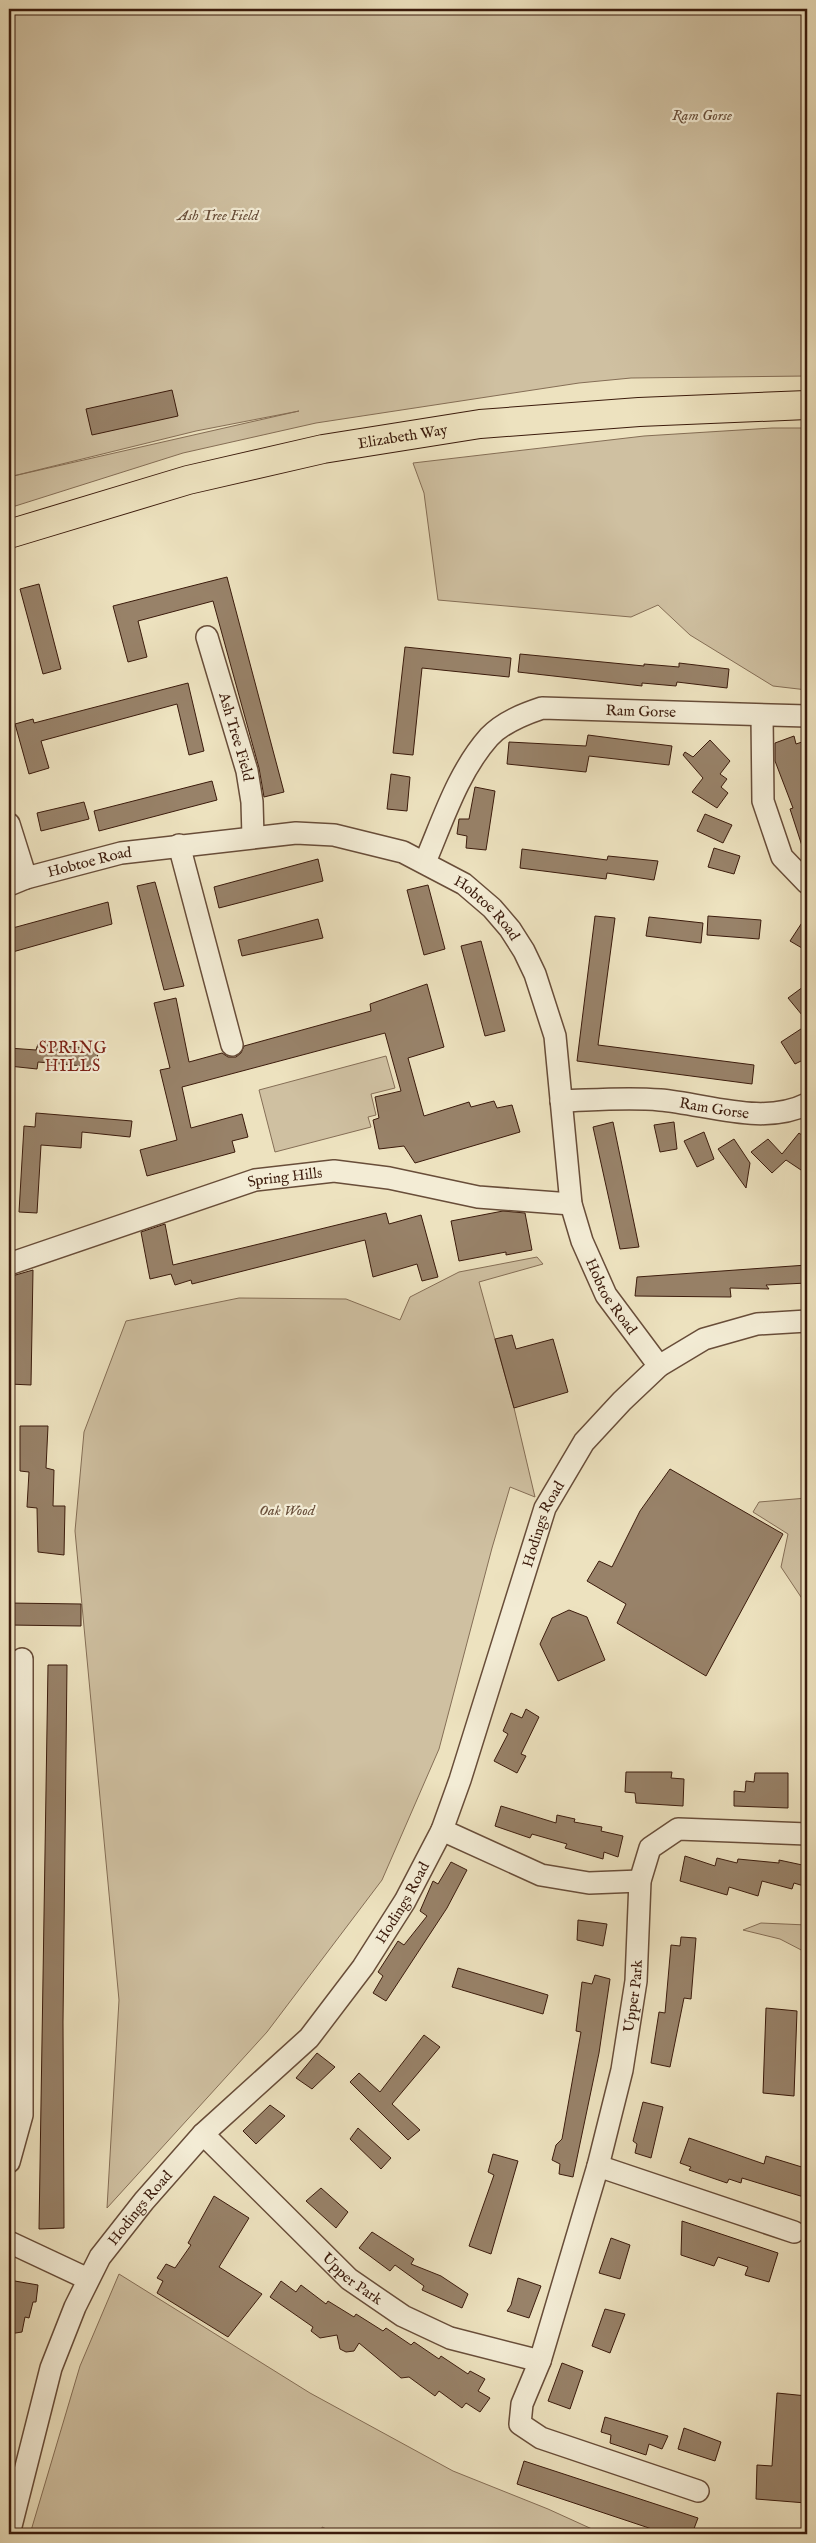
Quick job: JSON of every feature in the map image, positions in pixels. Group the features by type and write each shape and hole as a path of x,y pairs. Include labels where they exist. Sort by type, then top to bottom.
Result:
{"main road":[{"name":"Elizabeth Way","path":"9,534 188,480 323,449 480,424 639,412 807,405"}],"street":[{"name":"Ash Tree Field","path":"207,637 247,771 252,802 254,838"},
{"name":"Ram Gorse","path":"425,862 462,776 490,736 520,715 542,708 807,716"},
{"path":"762,716 763,801 782,856 807,883"},
{"path":"9,824 18,881"},
{"name":"Hobtoe Road","path":"18,881 121,853 296,833 334,835 403,852 464,884 492,908 524,951 547,1006 554,1031 571,1204 582,1241 606,1295 659,1366"},
{"path":"180,845 232,1045"},
{"name":"Ram Gorse","path":"561,1101 659,1100 753,1113 777,1112 807,1104"},
{"name":"Spring Hills","path":"9,1262 255,1180 325,1172 390,1178 478,1197 571,1204"},
{"name":"Hodings Road","path":"9,2534 51,2368 88,2279 100,2257 144,2201 203,2134 308,2038 363,1966 405,1901 442,1830 480,1723 545,1508 584,1442 622,1401 659,1366 704,1339 757,1324 807,1321"},
{"path":"9,2162 22,2115 15,1864 22,1659"},
{"name":"Upper Park","path":"698,2490 541,2438 520,2424 522,2404 540,2361 598,2166 622,2070 636,1981 640,1881 650,1848 678,1828 807,1834"},
{"path":"442,1830 541,1875 589,1882 640,1881"},
{"name":"Upper Park","path":"203,2134 348,2279 403,2316 450,2338 540,2361"},
{"path":"598,2166 794,2232"},
{"path":"9,2242 88,2279"}],"green space":[{"name":"Ash Tree Field","path":"9,9 807,9 807,376 631,378 579,383 316,423 183,453 9,508 9,477","holes":["299,411 9,477 196,431"]},
{"path":"772,428 807,428 807,690 773,686 690,635 658,605 631,617 438,600 424,493 413,463 644,436"},
{"path":"386,1056 395,1088 371,1094 376,1115 368,1117 371,1127 275,1152 259,1090"},
{"name":"Oak Wood","path":"537,1257 543,1264 479,1282 514,1408 535,1497 510,1487 439,1749 382,1880 267,2032 107,2208 119,2000 75,1531 84,1432 126,1321 239,1298 346,1299 400,1320 410,1297 459,1272"},
{"path":"807,1498 807,1606 781,1567 788,1534 753,1512 759,1502"},
{"path":"761,1923 807,1925 807,1953 780,1939 743,1930"},
{"path":"119,2274 310,2393 453,2471 548,2509 603,2534 337,2534 322,2527 322,2534 30,2534 80,2366"}],"building":[{"path":"172,390 178,416 92,435 86,409"},
{"path":"227,577 284,792 264,797 259,768 213,601 138,621 147,657 128,662 113,606"},
{"path":"39,584 61,669 43,674 20,589"},
{"path":"405,647 511,658 509,677 422,668 413,755 393,753"},
{"path":"520,654 644,666 644,664 679,667 679,663 729,669 727,688 677,682 676,686 642,683 642,686 518,672"},
{"path":"188,683 204,751 189,755 177,704 41,741 49,768 29,774 15,724 33,719 34,723"},
{"path":"588,735 672,746 669,765 589,756 586,772 507,764 509,742 586,746"},
{"path":"794,736 796,744 802,742 805,766 807,766 807,852 804,852 790,809 793,808 775,761 775,743"},
{"path":"710,740 730,761 720,774 727,779 721,787 728,793 717,808 692,792 703,778 683,755 685,752 693,757"},
{"path":"391,774 410,777 407,811 387,809"},
{"path":"212,781 217,800 99,831 94,811"},
{"path":"475,787 495,791 486,850 466,848 467,836 457,834 459,819 469,819"},
{"path":"84,802 89,819 41,831 37,813"},
{"path":"705,814 732,825 723,843 697,831"},
{"path":"714,848 740,856 734,874 708,867"},
{"path":"522,849 607,860 608,856 658,861 654,880 607,873 606,879 520,868"},
{"path":"318,859 323,881 219,908 214,887"},
{"path":"155,882 184,986 164,990 137,886"},
{"path":"428,885 445,949 424,955 407,890"},
{"path":"108,902 112,924 9,953 9,929"},
{"path":"807,915 807,951 790,941"},
{"path":"595,916 615,918 598,1045 754,1065 752,1084 577,1061"},
{"path":"708,916 761,920 759,939 707,935"},
{"path":"649,917 703,923 701,943 646,936"},
{"path":"318,919 323,938 242,956 238,940"},
{"path":"481,941 505,1031 485,1036 461,946"},
{"path":"427,984 444,1047 408,1058 424,1116 469,1102 471,1107 494,1101 497,1108 512,1105 520,1132 415,1163 404,1146 379,1149 373,1120 379,1118 375,1097 401,1091 385,1033 182,1087 191,1128 242,1114 248,1137 232,1141 235,1152 147,1176 140,1150 177,1140 160,1070 170,1068 154,1003 176,998 189,1062 222,1053 228,1057 236,1057 241,1053 244,1046 371,1011 370,1004"},
{"path":"807,984 807,1021 788,998"},
{"path":"807,1025 807,1058 795,1064 781,1042"},
{"path":"38,1044 99,1049 95,1067 38,1062 37,1069 9,1066 9,1048 36,1050"},
{"path":"36,1113 132,1121 130,1137 82,1132 81,1148 41,1145 37,1213 19,1212 24,1126 35,1127"},
{"path":"613,1122 639,1247 620,1249 593,1127"},
{"path":"674,1122 677,1149 660,1152 654,1125"},
{"path":"704,1132 714,1159 697,1167 684,1141"},
{"path":"799,1133 807,1139 807,1174 786,1160 772,1173 751,1152 768,1139 782,1154"},
{"path":"734,1139 750,1163 746,1188 718,1149"},
{"path":"503,1211 525,1213 532,1250 506,1255 506,1252 459,1261 451,1221"},
{"path":"386,1213 389,1224 421,1215 438,1277 422,1281 417,1264 373,1277 365,1240 192,1284 191,1280 175,1285 171,1274 150,1279 141,1232 165,1224 173,1265"},
{"path":"807,1265 807,1283 766,1285 769,1289 730,1288 731,1297 635,1296 637,1277"},
{"path":"33,1270 31,1385 9,1384 12,1276"},
{"path":"512,1335 516,1349 553,1339 568,1392 514,1408 495,1339"},
{"path":"20,1426 48,1426 46,1468 54,1470 53,1506 65,1506 64,1555 38,1552 37,1508 27,1507 29,1472 20,1471"},
{"path":"670,1469 783,1534 706,1676 617,1623 626,1604 587,1581 599,1561 612,1567 640,1511"},
{"path":"9,1603 81,1604 81,1626 9,1625"},
{"path":"569,1610 587,1617 605,1660 558,1681 540,1644 552,1618"},
{"path":"48,1665 67,1665 63,2022 64,2228 39,2229"},
{"path":"526,1709 539,1717 521,1754 526,1756 517,1773 494,1761 508,1734 503,1731 511,1713 522,1718"},
{"path":"626,1772 672,1772 671,1778 684,1779 683,1806 636,1803 635,1793 625,1792"},
{"path":"755,1773 788,1773 788,1808 734,1806 734,1791 745,1792 746,1781 754,1782"},
{"path":"501,1806 556,1823 557,1815 575,1819 574,1822 602,1827 601,1831 623,1836 618,1857 604,1852 603,1859 565,1848 567,1844 532,1834 530,1838 495,1826"},
{"path":"685,1856 715,1866 717,1858 737,1863 738,1859 779,1863 779,1860 807,1866 807,1887 794,1883 792,1889 762,1881 758,1896 729,1887 727,1895 680,1881"},
{"path":"451,1862 467,1870 447,1908 386,2001 373,1993 383,1976 378,1972 398,1941 404,1945 427,1916 420,1911 433,1881 438,1884"},
{"path":"578,1920 607,1924 603,1946 577,1940"},
{"path":"681,1937 696,1938 691,1999 684,1998 670,2067 651,2063 659,2012 665,2013 671,1945 680,1946"},
{"path":"458,1968 548,1995 543,2014 452,1987"},
{"path":"595,1975 610,1979 599,2053 573,2177 559,2174 560,2164 552,2160 556,2145 562,2139 581,2032 576,2031 582,1982 592,1984"},
{"path":"766,2008 797,2011 794,2096 763,2093"},
{"path":"424,2035 440,2047 392,2104 420,2130 408,2140 350,2082 359,2073 380,2092"},
{"path":"317,2053 335,2067 312,2089 296,2078"},
{"path":"643,2102 663,2107 651,2158 635,2153 637,2144 633,2141"},
{"path":"270,2105 285,2116 256,2144 243,2131"},
{"path":"358,2128 391,2158 381,2169 350,2139"},
{"path":"689,2138 764,2164 766,2156 805,2168 803,2176 807,2177 807,2198 742,2178 741,2183 729,2179 727,2183 689,2170 691,2167 680,2163"},
{"path":"493,2154 518,2161 491,2254 469,2246 494,2175 488,2172"},
{"path":"321,2188 348,2212 336,2228 306,2201"},
{"path":"214,2196 249,2218 219,2267 262,2294 228,2337 157,2293 163,2281 157,2278 166,2264 175,2268 191,2245 188,2243"},
{"path":"682,2221 778,2253 769,2282 745,2275 748,2267 718,2257 714,2266 681,2255"},
{"path":"372,2232 414,2259 411,2264 441,2276 468,2294 462,2308 422,2290 424,2286 395,2265 390,2271 359,2248"},
{"path":"611,2238 630,2245 620,2279 599,2273"},
{"path":"518,2278 541,2286 529,2318 507,2311 511,2305"},
{"path":"9,2280 38,2285 36,2302 33,2302 29,2318 25,2317 22,2332 9,2334"},
{"path":"281,2281 296,2292 301,2285 326,2304 328,2301 354,2317 356,2314 383,2331 386,2328 411,2345 414,2342 439,2359 441,2356 468,2374 470,2371 485,2379 478,2391 490,2398 480,2412 466,2403 462,2408 439,2391 435,2396 409,2377 401,2378 359,2343 354,2351 346,2352 340,2349 337,2335 320,2338 311,2331 313,2327 270,2297"},
{"path":"605,2309 625,2314 610,2353 592,2346"},
{"path":"562,2363 583,2371 570,2409 548,2401"},
{"path":"777,2393 807,2396 806,2503 756,2499 757,2465 772,2466"},
{"path":"605,2417 668,2436 662,2449 649,2444 646,2455 610,2443 611,2435 601,2432"},
{"path":"684,2428 721,2442 715,2461 678,2449"},
{"path":"524,2461 698,2518 692,2534 667,2534 517,2484"}],"district":[{"name":"SPRING HILLS","path":"73,1058"}]}
